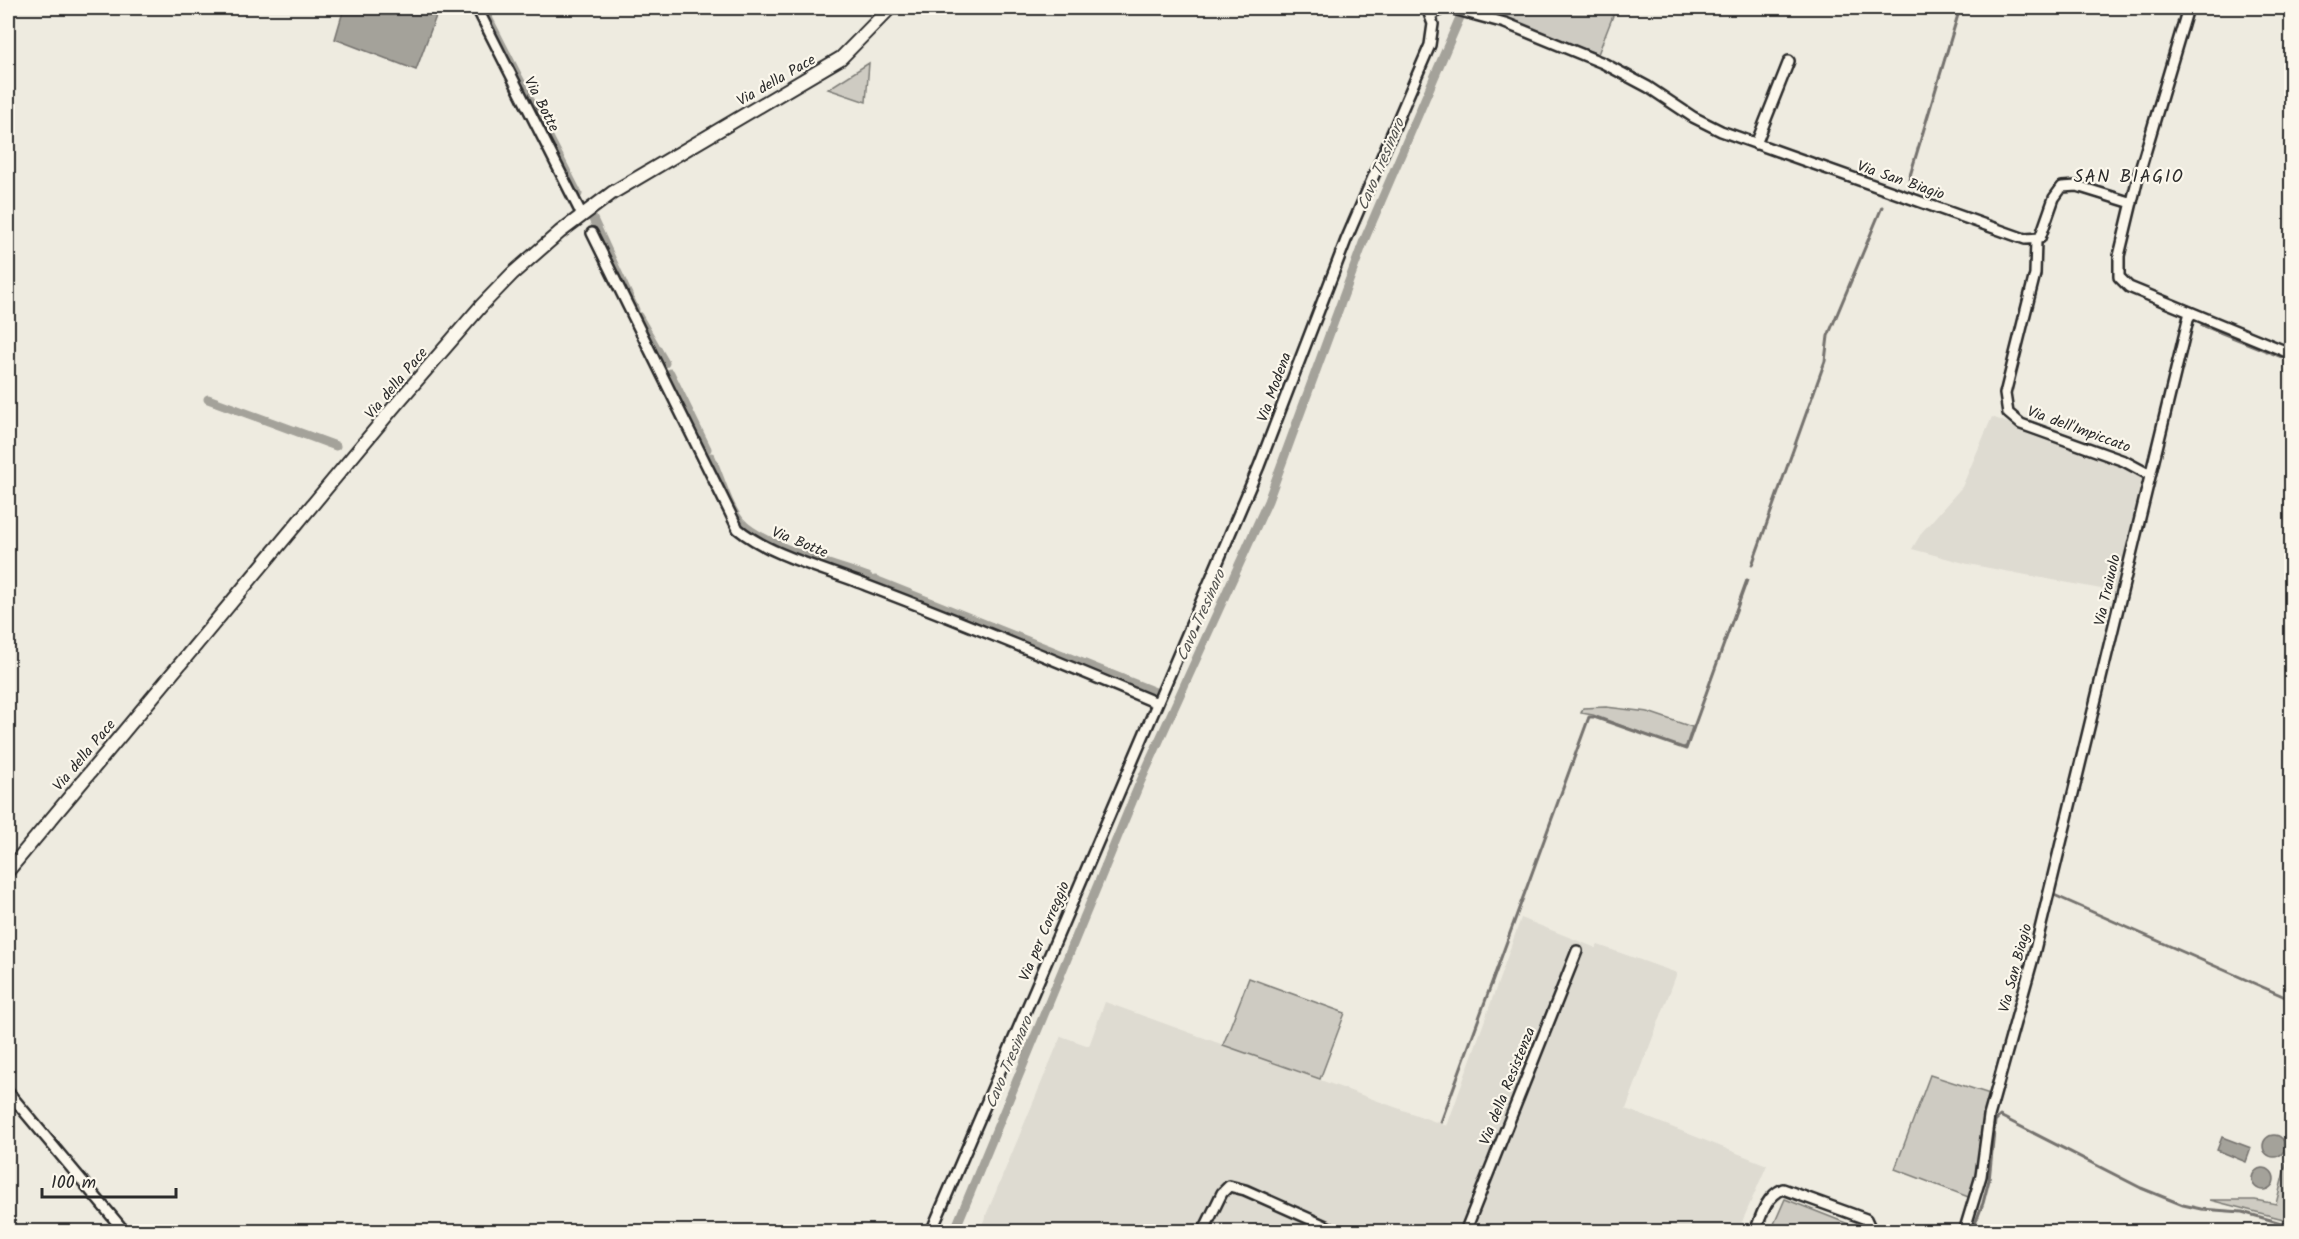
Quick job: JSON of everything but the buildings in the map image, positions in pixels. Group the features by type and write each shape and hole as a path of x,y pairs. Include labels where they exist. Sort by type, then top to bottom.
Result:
{"main road":[{"name":"Via della Pace","path":"8,871 475,313 527,260 582,215 637,178 816,75 858,44 890,8"}],"street":[{"name":"Via Botte","path":"477,8 582,215"},
{"path":"1429,11 1449,8"},
{"name":"Via San Biagio","path":"1449,8 1504,23 1603,63 1648,87 1702,122 1756,144 2025,239 2036,240"},
{"path":"2188,8 2132,203 2117,267 2119,277 2129,287 2292,354"},
{"name":"Via Modena","path":"1127,774 1259,466 1344,246 1430,45 1433,33 1429,11"},
{"path":"1756,144 1789,61"},
{"path":"2036,240 2043,234 2054,198 2062,187 2077,186 2132,203"},
{"name":"Via Botte","path":"592,233 738,529 751,538 786,554 983,630 1157,703"},
{"name":"Via dell'Impiccato","path":"2036,240 2035,274 2006,394 2008,413 2021,424 2124,461 2150,475"},
{"path":"2150,475 2190,312"},
{"name":"Via Traiuolo","path":"2094,712 2150,475"},
{"name":"Via San Biagio","path":"1964,1232 1981,1176 1989,1116 2036,947 2094,712"},
{"name":"Via per Correggio","path":"931,1232 1127,774"},
{"name":"Via della Resistenza","path":"1465,1232 1577,951"},
{"path":"8,1092 125,1232"},
{"path":"1203,1232 1221,1193 1225,1188 1233,1186 1339,1232"},
{"path":"1755,1232 1771,1197 1783,1189 1866,1219 1872,1232"}],"shaded area":[{"path":"344,8 439,8 416,70 335,39"},
{"path":"1476,8 1616,8 1598,54"},
{"path":"869,63 866,102 828,89"},
{"path":"1992,417 2131,469 2142,478 2144,482 2117,592 1968,564 1912,549 1922,532 1962,487"},
{"path":"1606,707 1648,712 1692,727 1686,746 1682,748 1593,715 1581,713 1583,708"},
{"path":"1521,918 1596,948 1598,945 1677,973 1626,1109 1767,1165 1738,1231 979,1232 1061,1036 1089,1046 1105,1002 1447,1126"},
{"path":"1249,978 1345,1013 1320,1079 1223,1045"},
{"path":"1930,1075 1990,1094 1971,1198 1895,1169"},
{"path":"2274,1135 2282,1138 2285,1146 2282,1154 2274,1157 2266,1154 2263,1146 2266,1138"},
{"path":"2222,1137 2251,1148 2246,1162 2217,1150"},
{"path":"2291,1144 2291,1221 2210,1200 2255,1200 2276,1204"},
{"path":"2263,1168 2271,1171 2274,1179 2271,1187 2263,1190 2255,1187 2252,1179 2255,1171"},
{"path":"1785,1199 1861,1229 1860,1231 1771,1231"}],"waterway":[{"path":"483,8 578,194"},
{"name":"Cavo Tresinaro","path":"954,1232 1139,785 1268,501 1363,243 1464,8"},
{"path":"1909,179 1960,8"},
{"path":"1752,565 1825,361 1828,336 1882,207"},
{"path":"592,217 635,310"},
{"path":"638,316 665,363"},
{"path":"2202,325 2292,361"},
{"path":"670,373 707,449"},
{"path":"208,399 336,446"},
{"path":"711,457 731,507 740,521 750,530 800,554 868,577"},
{"path":"875,580 1155,692"},
{"path":"1441,1122 1589,717 1686,749 1747,580"},
{"path":"2054,895 2292,1000"},
{"path":"1972,1232 1989,1180 1995,1121 2000,1116 2141,1188 2183,1205 2201,1209 2242,1212 2292,1226"}],"district":[{"name":"SAN BIAGIO","path":"2129,176"}]}
